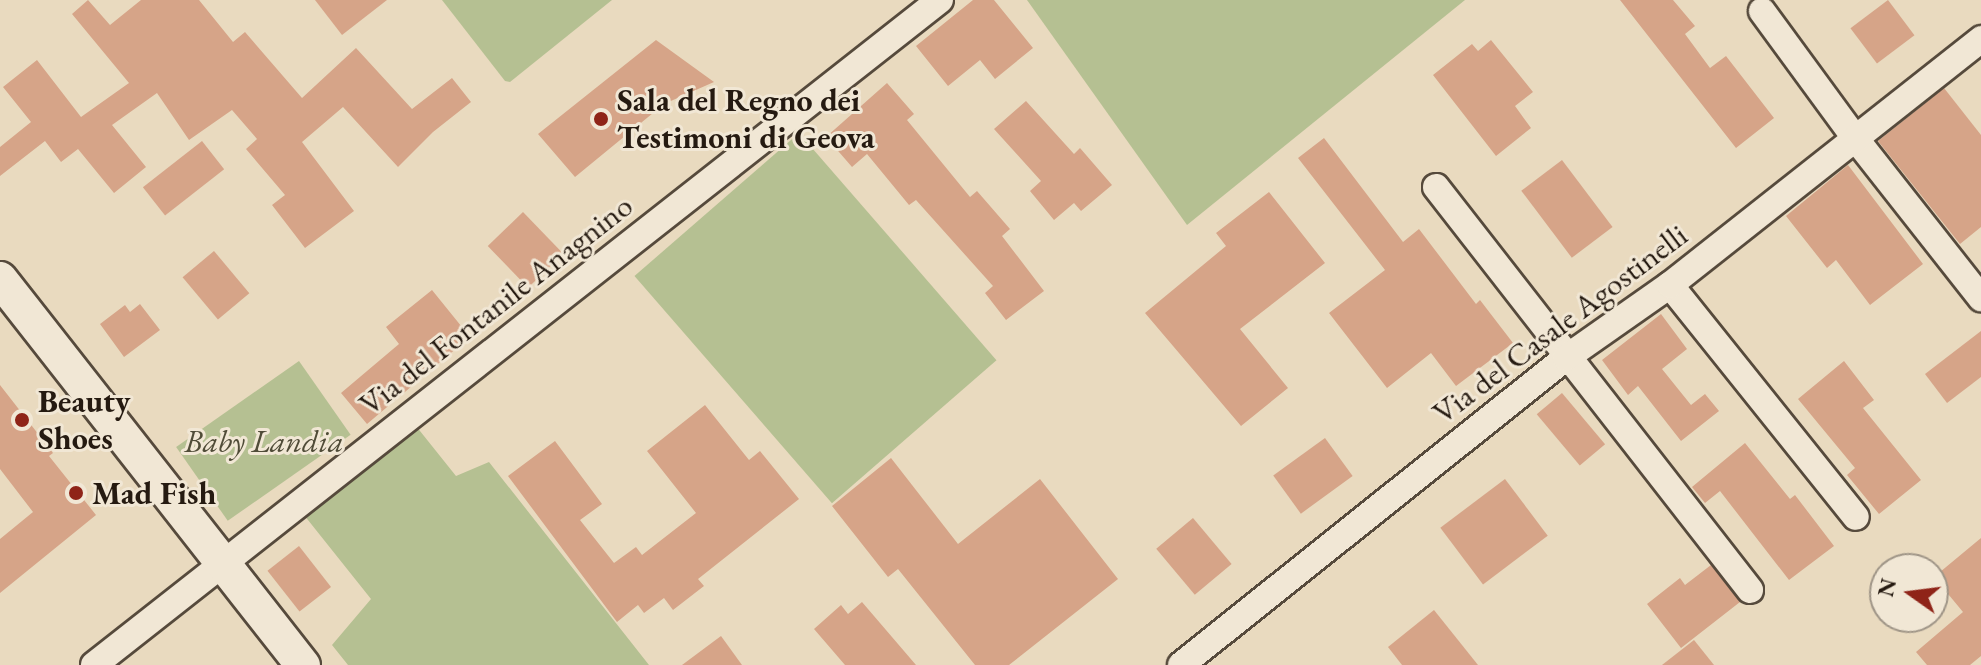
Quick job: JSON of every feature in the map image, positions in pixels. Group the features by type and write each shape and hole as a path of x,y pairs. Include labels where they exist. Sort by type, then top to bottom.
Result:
{"street":[{"name":"Via del Fontanile Anagnino","path":"94,665 940,0"},
{"path":"1762,11 1855,138 1981,298"},
{"name":"Via del Casale Agostinelli","path":"1181,665 1566,358 1670,285 1981,39"},
{"path":"1436,187 1566,358 1750,590"},
{"path":"0,279 303,665"},
{"path":"1670,285 1856,517"}],"green space":[{"path":"442,0 612,0 510,82 505,81"},
{"path":"1027,0 1465,0 1187,225"},
{"path":"799,133 996,360 832,503 634,276"},
{"name":"Baby Landia","path":"299,361 351,435 228,521 176,447"},
{"path":"416,426 456,476 489,462 649,665 348,665 332,645 371,599 304,515"}],"building":[{"path":"88,0 110,25 141,0 199,0 233,42 245,32 302,98 356,48 412,109 452,78 471,102 433,132 398,167 343,107 302,142 354,211 305,248 272,205 285,195 246,149 257,139 232,110 189,140 157,93 112,125 146,167 114,193 78,149 61,162 45,141 0,176 0,147 31,122 3,87 37,60 81,117 129,83 72,14"},
{"path":"315,0 387,0 342,35"},
{"path":"973,0 994,0 1033,48 995,79 980,60 948,86 916,46"},
{"path":"1620,0 1673,0 1695,26 1685,34 1710,68 1726,56 1774,118 1736,148"},
{"path":"1888,0 1914,35 1877,63 1850,28"},
{"name":"Sala del Regno dei Testimoni di Geova","path":"656,40 714,82 664,104 575,177 538,134"},
{"path":"1491,40 1533,92 1515,106 1531,128 1496,156 1433,75 1472,44 1478,51"},
{"path":"887,83 914,114 907,120 970,197 977,191 1010,229 1002,236 1044,291 1006,320 985,293 993,286 916,200 909,205 867,154 852,167 826,137"},
{"path":"1944,88 1981,135 1981,227 1960,244 1878,141"},
{"path":"1026,101 1074,154 1080,148 1112,185 1081,211 1074,203 1054,220 1030,191 1041,181 994,129"},
{"path":"1324,138 1403,242 1419,229 1476,304 1480,300 1513,343 1456,386 1431,353 1387,388 1329,313 1385,270 1298,158"},
{"path":"202,141 224,169 165,216 143,187"},
{"path":"1562,160 1613,227 1572,258 1521,191"},
{"path":"1848,165 1923,264 1870,305 1836,260 1827,268 1786,216"},
{"path":"1269,192 1325,263 1240,329 1288,388 1241,426 1145,313 1226,246 1216,233"},
{"path":"523,212 563,254 528,288 488,246"},
{"path":"214,251 249,293 218,319 183,277"},
{"path":"432,290 470,337 367,424 341,393 399,344 386,327"},
{"path":"140,304 160,330 124,357 100,324 125,305 130,312"},
{"path":"1661,314 1687,349 1662,369 1691,405 1705,394 1719,411 1681,441 1638,386 1628,395 1602,360"},
{"path":"1981,331 1981,377 1947,403 1925,374"},
{"path":"1844,361 1874,400 1863,408 1921,480 1879,514 1847,475 1855,468 1798,399"},
{"path":"0,385 53,453 49,456 96,515 0,593 0,539 33,512 0,469"},
{"path":"1562,393 1605,444 1580,466 1537,414"},
{"path":"705,405 749,460 760,451 799,499 698,579 704,586 673,610 664,598 644,613 638,605 617,622 508,476 555,441 602,504 580,520 614,563 636,547 642,555 696,513 647,451"},
{"path":"1325,438 1353,476 1301,514 1273,476"},
{"path":"1745,443 1790,499 1795,495 1834,546 1789,580 1720,491 1705,503 1692,487"},
{"path":"891,458 958,544 1040,479 1118,579 1009,665 975,665 898,569 888,577 832,506"},
{"path":"1505,479 1548,536 1483,584 1440,528"},
{"path":"1193,518 1232,564 1195,595 1156,549"},
{"path":"1981,538 1981,656 1970,665 1927,665 1916,652 1938,633 1949,633 1949,624 1963,612 1949,595 1949,565"},
{"path":"299,546 331,587 299,612 267,571"},
{"path":"1711,565 1740,602 1681,648 1647,604 1680,578 1685,585"},
{"path":"862,602 916,665 845,665 814,629 841,605 848,614"},
{"path":"1434,610 1478,665 1402,665 1388,647"},
{"path":"721,636 742,665 682,665"},
{"path":"1694,640 1714,665 1662,665"}],"place":[{"name":"Sala del Regno dei Testimoni di Geova","path":"601,119"},
{"name":"Beauty Shoes","path":"22,420"},
{"name":"Mad Fish","path":"76,493"}]}
